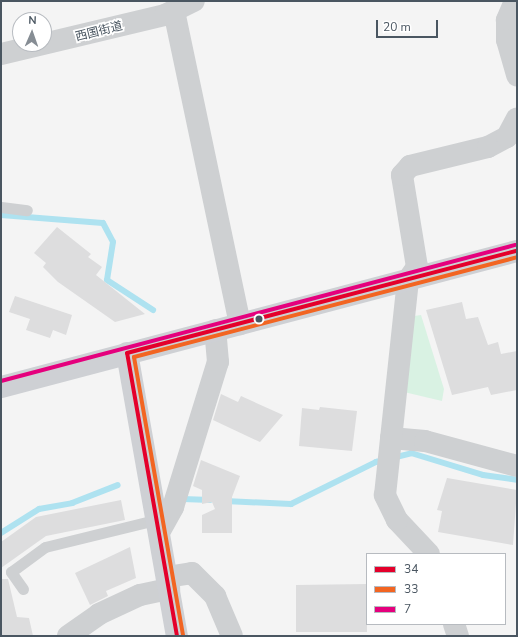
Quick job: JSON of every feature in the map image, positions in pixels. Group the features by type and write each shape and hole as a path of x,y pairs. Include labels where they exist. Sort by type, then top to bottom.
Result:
{"main road":[{"path":"1,387 517,251"},
{"path":"127,353 160,524 177,636"}],"street":[{"name":"西国街道","path":"1,54 174,11 194,1"},
{"path":"515,1 508,20 507,40 517,76"},
{"path":"174,11 240,324"},
{"path":"427,553 389,508 385,494 408,280 417,267 402,175 410,166 488,147 507,137 517,118"},
{"path":"160,524 174,507 218,362 215,330"},
{"path":"390,438 425,441 517,466"},
{"path":"68,636 99,614 192,573 215,596 232,636"},
{"path":"454,625 458,636"}],"lane":[{"path":"1,207 27,210"},
{"path":"23,589 11,572 45,547 160,524"}],"green space":[{"path":"421,315 444,389 442,401 404,392 414,316"}],"building":[{"path":"57,227 91,254 88,257 102,267 96,275 145,314 115,322 58,282 43,267 46,263 34,253"},
{"path":"15,296 72,315 66,335 53,330 50,338 26,330 30,319 9,312"},
{"path":"462,302 466,319 478,317 488,345 498,342 501,354 517,351 517,390 491,395 488,387 452,395 426,310"},
{"path":"221,394 238,402 241,396 283,415 260,442 213,420"},
{"path":"320,407 357,411 352,451 299,446 302,408 319,410"},
{"path":"201,460 240,476 232,497 232,533 202,533 202,515 215,509 212,502 202,504 202,490 193,486"},
{"path":"447,478 517,490 513,545 438,532 442,511 437,510"},
{"path":"121,500 125,520 46,536 1,568 1,542 36,517"},
{"path":"130,547 136,578 106,591 108,596 90,605 75,573"},
{"path":"1,579 8,579 17,617 29,618 33,636 1,636"},
{"path":"366,584 367,632 296,632 296,585"}],"waterway":[{"path":"1,215 103,223 113,242 107,280 153,310"},
{"path":"225,501 291,504 376,462 411,453 483,475 517,480"},
{"path":"1,533 39,509 72,503 118,485"},
{"path":"183,499 210,500"}],"transit line":[{"name":"7","path":"1,381 515,245"},
{"name":"34","path":"177,636 127,353 517,251"},
{"name":"33","path":"183,635 134,357 517,257"}]}
